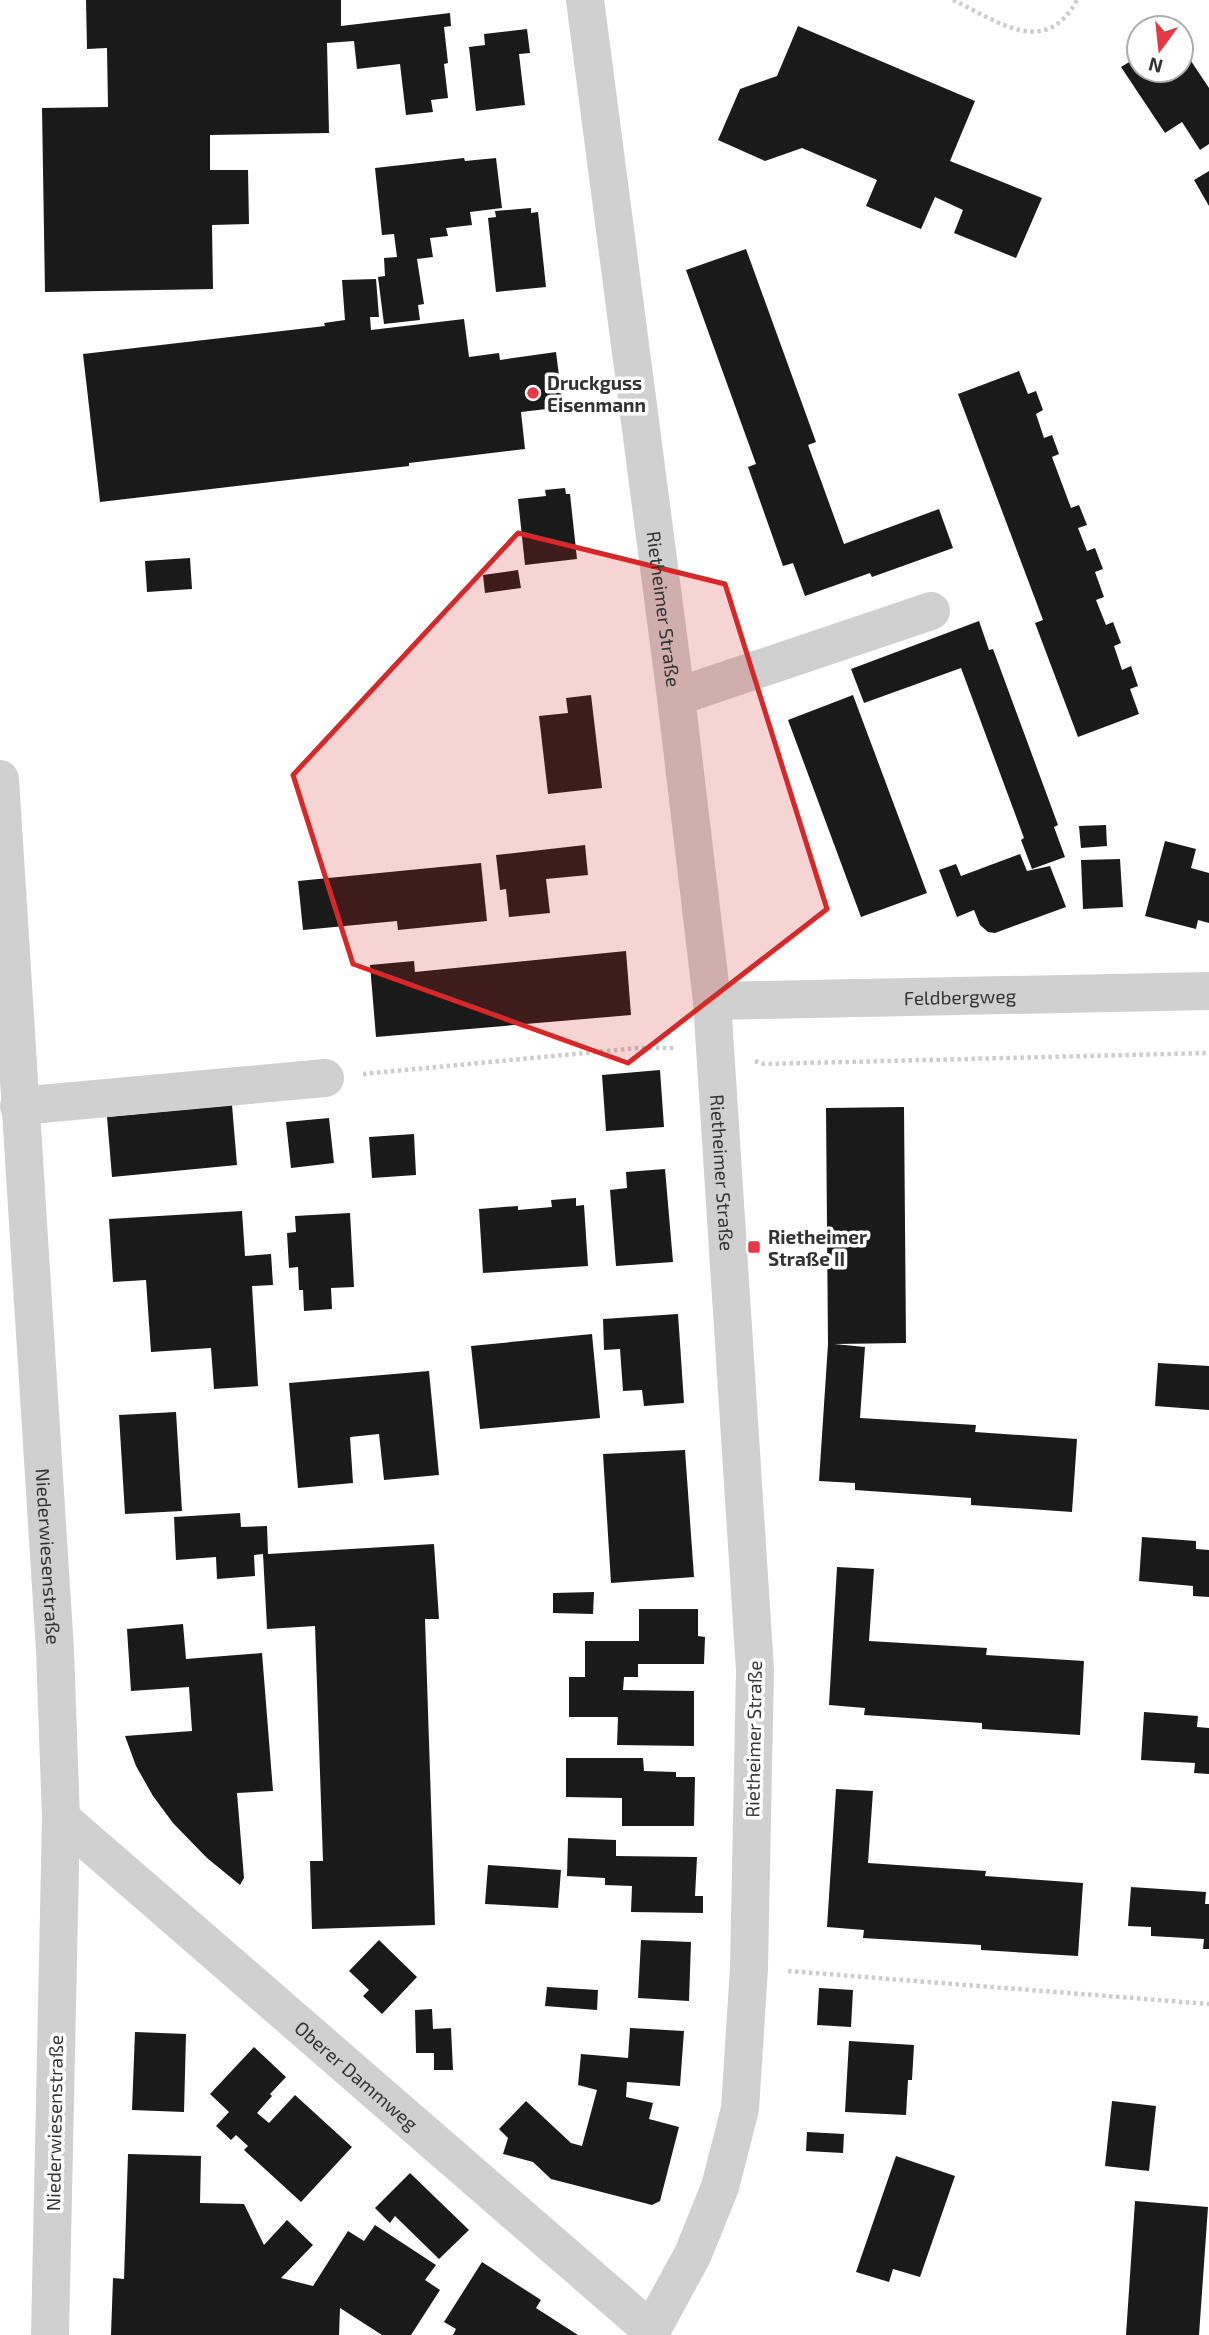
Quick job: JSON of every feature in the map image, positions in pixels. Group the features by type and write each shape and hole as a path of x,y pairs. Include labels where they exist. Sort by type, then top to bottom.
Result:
{"street":[{"name":"Rietheimer Straße","path":"585,0 676,697 712,1001 755,1670 749,1968 740,2109 720,2187 693,2254 651,2333"},
{"path":"676,697 931,611"},
{"name":"Niederwiesenstraße","path":"0,779 19,1105 12,1152 55,1650 61,1818 50,2335"},
{"name":"Feldbergweg","path":"712,1001 1209,991"},
{"path":"19,1105 325,1078"},
{"name":"Oberer Dammweg","path":"61,1818 651,2333"}],"path":[{"path":"953,0 1018,30 1040,33 1056,27 1070,13 1077,0"},
{"path":"325,1078 638,1048 716,1048 764,1064 1209,1053"},
{"path":"749,1968 1209,2004"}],"highlighted area":[{"path":"518,533 725,584 827,909 628,1063 353,964 293,775"}],"building":[{"path":"86,0 341,0 341,26 450,13 451,26 444,27 448,98 431,100 433,112 406,115 400,64 357,69 354,41 327,43 329,133 210,135 210,170 248,170 249,224 212,225 213,289 45,292 42,108 108,107 107,48 87,49"},
{"path":"798,26 975,101 950,161 1042,198 1016,258 954,233 963,210 935,197 921,229 866,206 877,180 802,148 765,161 718,140 740,89 777,76"},
{"path":"527,29 530,53 519,54 525,105 476,111 469,47 485,45 484,34"},
{"path":"1195,67 1209,88 1209,144 1200,150 1182,122 1165,133 1132,84 1195,84"},
{"path":"464,158 465,161 496,158 502,208 470,212 472,225 446,228 448,236 430,238 433,257 417,259 424,304 418,305 420,320 384,324 378,277 385,276 384,258 397,257 394,234 382,235 375,168"},
{"path":"1209,171 1209,206 1194,180"},
{"path":"531,208 531,213 538,212 546,287 496,292 488,218 496,217 495,211"},
{"path":"746,249 816,442 808,445 844,544 939,509 953,548 872,577 870,573 805,596 793,563 783,566 748,467 756,464 686,270"},
{"path":"376,279 379,317 370,317 371,330 464,319 469,357 499,353 500,360 556,352 563,407 521,412 525,449 409,463 409,466 100,502 83,354 325,326 324,323 345,320 342,280"},
{"path":"1019,371 1028,394 1036,391 1043,410 1036,414 1044,438 1052,435 1059,454 1052,457 1071,508 1079,505 1087,525 1078,528 1087,551 1095,548 1103,569 1095,572 1104,597 1096,600 1106,625 1113,622 1121,643 1114,646 1122,670 1131,666 1138,686 1130,689 1139,714 1078,737 1035,623 1043,620 958,394"},
{"path":"565,488 566,494 570,494 577,559 525,565 518,499 546,496 545,490"},
{"path":"190,558 192,589 147,592 145,561"},
{"path":"518,570 521,588 485,593 483,575"},
{"path":"979,621 989,650 993,649 1058,825 1054,827 1065,857 1032,869 1021,840 1024,838 961,668 864,703 851,669"},
{"path":"591,695 602,788 548,794 539,716 568,713 566,698"},
{"path":"853,695 927,893 861,917 788,720"},
{"path":"1106,825 1107,846 1081,848 1079,826"},
{"path":"1165,841 1196,849 1191,868 1209,873 1209,923 1198,920 1196,929 1145,916"},
{"path":"585,845 588,875 546,879 550,913 509,917 506,889 500,890 496,855"},
{"path":"1020,854 1027,871 1050,866 1066,907 995,933 988,932 980,925 974,910 957,917 939,870 956,864 961,876"},
{"path":"1120,859 1123,907 1083,909 1081,860"},
{"path":"481,863 487,921 398,930 397,921 303,930 298,881"},
{"path":"626,951 631,1015 376,1037 370,965 414,961 415,972"},
{"path":"660,1070 664,1127 606,1131 602,1075"},
{"path":"232,1105 237,1165 112,1177 107,1117"},
{"path":"904,1107 906,1343 834,1344 865,1347 860,1418 976,1425 975,1432 1077,1439 1072,1512 971,1505 971,1498 855,1490 855,1483 819,1481 828,1344 826,1108"},
{"path":"329,1118 334,1163 291,1168 286,1122"},
{"path":"414,1134 416,1175 372,1178 369,1137"},
{"path":"665,1169 673,1262 616,1266 610,1190 627,1188 626,1172"},
{"path":"576,1198 576,1206 584,1205 588,1266 483,1273 479,1209 552,1207 551,1200"},
{"path":"242,1211 245,1256 271,1254 273,1285 252,1286 258,1386 214,1389 211,1348 151,1352 146,1280 113,1282 109,1219"},
{"path":"350,1213 354,1287 331,1288 332,1309 304,1311 303,1290 299,1290 298,1267 289,1268 287,1233 296,1232 295,1216"},
{"path":"678,1314 684,1403 644,1406 642,1390 623,1391 620,1349 604,1350 603,1319"},
{"path":"592,1334 600,1418 480,1429 471,1346"},
{"path":"1158,1363 1209,1366 1209,1410 1155,1406"},
{"path":"429,1371 439,1475 384,1480 379,1434 350,1437 353,1483 298,1488 289,1383"},
{"path":"176,1412 182,1511 125,1514 119,1415"},
{"path":"685,1450 694,1577 611,1583 603,1454"},
{"path":"240,1513 241,1527 267,1526 268,1554 434,1544 439,1619 425,1619 435,1925 312,1929 310,1861 323,1861 315,1626 267,1629 263,1554 254,1555 255,1576 217,1579 216,1557 176,1560 174,1517"},
{"path":"1142,1537 1196,1541 1196,1549 1209,1550 1209,1597 1193,1596 1193,1586 1139,1581"},
{"path":"837,1567 874,1569 869,1641 987,1648 986,1655 1084,1661 1080,1735 982,1729 982,1723 864,1715 865,1708 829,1705"},
{"path":"594,1592 593,1614 553,1613 553,1593"},
{"path":"639,1609 698,1609 698,1636 705,1637 704,1664 638,1664 638,1677 624,1677 623,1690 694,1691 694,1746 617,1745 618,1717 569,1717 569,1677 585,1677 585,1641 639,1641"},
{"path":"183,1624 186,1659 262,1653 273,1791 237,1793 244,1878 240,1885 207,1858 173,1823 136,1766 125,1736 192,1731 189,1687 131,1691 127,1629"},
{"path":"1144,1712 1198,1716 1197,1727 1209,1728 1209,1774 1194,1773 1195,1763 1141,1760"},
{"path":"566,1758 643,1758 644,1771 676,1772 676,1777 695,1777 694,1826 622,1826 622,1798 566,1797"},
{"path":"836,1789 873,1791 868,1863 986,1871 985,1876 1083,1883 1078,1956 981,1950 981,1945 863,1938 864,1930 827,1927"},
{"path":"568,1838 616,1840 616,1856 697,1857 695,1896 703,1896 703,1913 631,1912 632,1886 605,1885 605,1878 567,1876"},
{"path":"488,1865 561,1870 558,1908 485,1904"},
{"path":"1131,1887 1206,1892 1205,1904 1209,1904 1209,1949 1203,1949 1204,1939 1151,1936 1151,1927 1128,1926"},
{"path":"379,1940 417,1977 382,2014 363,1996 369,1990 349,1971"},
{"path":"641,1940 691,1942 689,2001 638,1998"},
{"path":"547,1987 598,1990 597,2010 545,2006"},
{"path":"819,1988 853,1990 851,2027 817,2025"},
{"path":"432,2009 433,2029 451,2028 453,2070 434,2070 434,2053 416,2053 415,2010"},
{"path":"630,2028 684,2031 680,2086 627,2082 626,2097 653,2103 649,2119 679,2127 660,2201 652,2205 551,2179 533,2162 503,2154 508,2138 499,2129 526,2101 571,2143 582,2146 597,2090 578,2085 581,2054 628,2058"},
{"path":"135,2032 186,2034 184,2112 132,2110"},
{"path":"849,2041 914,2045 906,2115 845,2112"},
{"path":"254,2047 286,2077 257,2113 269,2123 295,2095 352,2147 301,2202 244,2150 248,2146 236,2135 231,2140 216,2126 229,2112 210,2094"},
{"path":"1112,2101 1156,2106 1149,2171 1105,2166"},
{"path":"807,2132 844,2134 843,2153 806,2151"},
{"path":"128,2154 201,2156 200,2203 244,2204 264,2245 287,2220 313,2245 281,2278 313,2286 348,2231 364,2241 375,2225 436,2265 425,2280 440,2290 411,2335 382,2335 340,2308 339,2335 111,2335 113,2278 124,2279"},
{"path":"896,2156 955,2176 920,2277 893,2269 889,2282 856,2272"},
{"path":"410,2173 469,2230 439,2259 395,2216 390,2223 375,2208"},
{"path":"1135,2201 1208,2207 1199,2335 1126,2335"},
{"path":"482,2262 541,2300 536,2308 578,2335 453,2335 456,2329 444,2322"}],"place":[{"name":"Druckguss Eisenmann","path":"533,393"},
{"name":"Rietheimer Straße II","path":"754,1247"}]}
